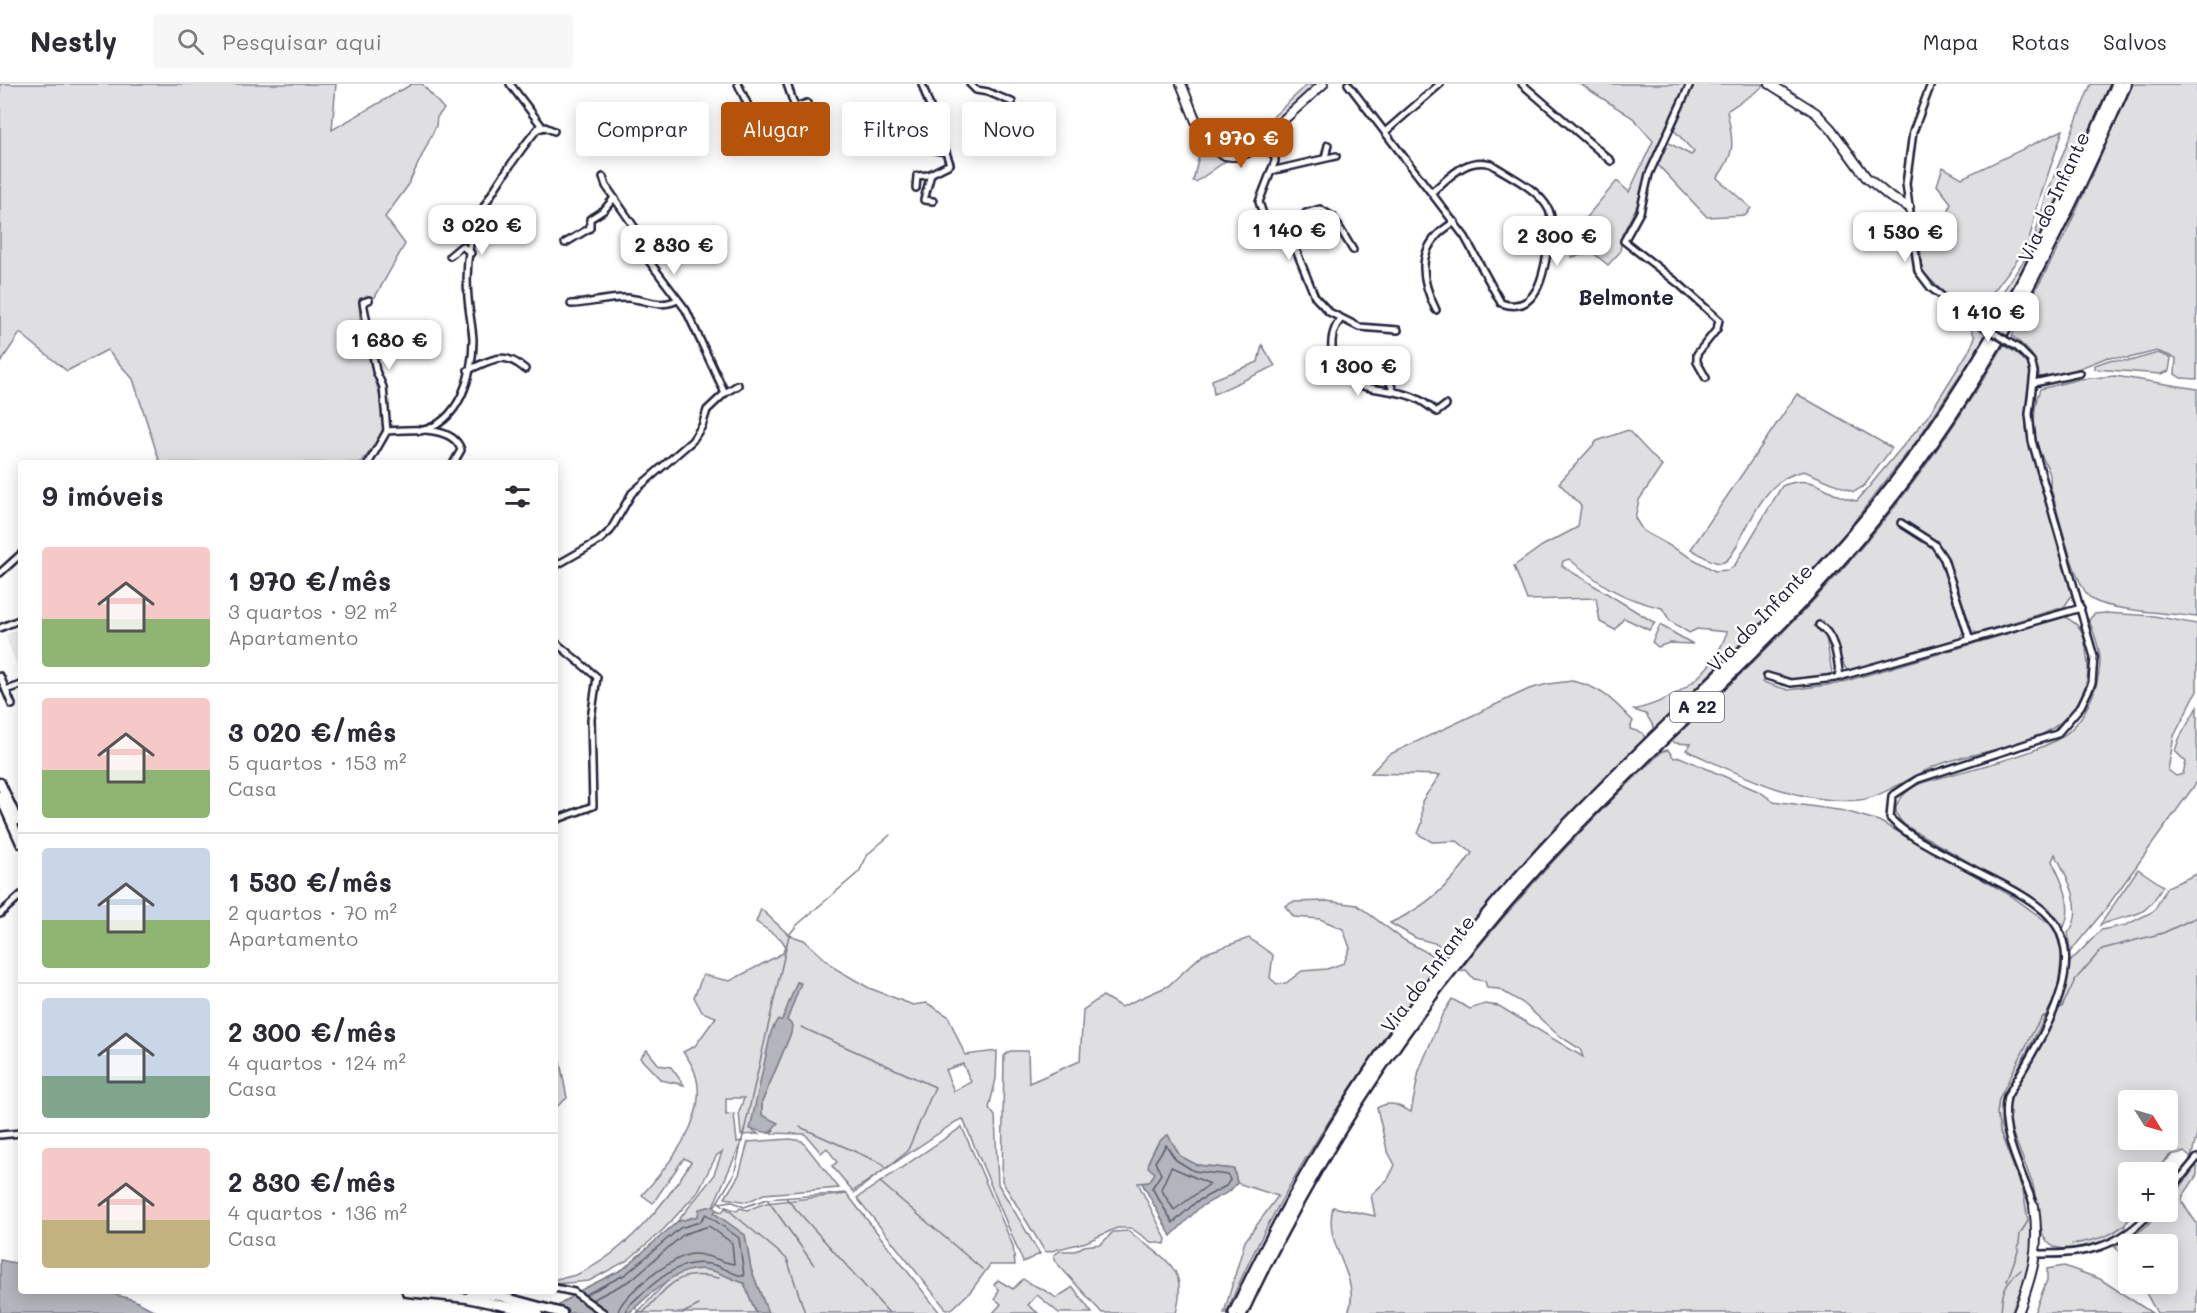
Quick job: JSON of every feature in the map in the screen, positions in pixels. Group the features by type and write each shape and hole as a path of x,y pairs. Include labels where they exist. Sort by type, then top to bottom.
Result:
{"highway":[{"name":"Via do Infante","path":"1234,1313 1283,1213 1328,1135 1390,1040 1449,960 1515,881 1568,823 1807,586 1880,500 1928,437 1977,364 2022,286 2058,216 2117,84"},
{"name":"Via do Infante","path":"1242,1313 1300,1200 1345,1124 1413,1020 1466,952 1570,833 1811,593 1870,525 1938,436 1985,366 2032,284 2068,214 2126,84"}],"main road":[{"path":"0,783 18,822"},
{"path":"0,796 18,836"},
{"path":"426,1294 467,1298 538,1313"},
{"path":"496,1294 562,1313"}],"street":[{"path":"420,431 440,424 465,392 473,340 467,296 474,226 524,143 541,125 510,84"},
{"path":"738,84 746,102"},
{"path":"788,84 793,102"},
{"path":"922,84 928,102"},
{"path":"970,84 976,90 988,92 1012,102"},
{"path":"1181,84 1201,134 1214,151 1224,156 1237,157 1257,144 1323,84"},
{"path":"1340,84 1354,94"},
{"path":"1347,84 1455,222 1501,303 1510,307 1521,304 1532,297 1543,279 1551,222 1544,202 1491,164 1483,162 1465,165 1432,192"},
{"path":"1384,132 1440,84"},
{"path":"1522,84 1611,160"},
{"path":"1690,84 1649,174 1640,212 1624,241 1679,284 1719,320 1717,329 1697,354 1697,362 1706,378"},
{"path":"1770,84 1816,112 1832,129 1866,177 1890,197 1909,207"},
{"path":"1931,84 1914,132 1906,184 1918,271 1930,288 2018,348 2031,361 2034,383 2030,414 2031,434 2094,657 2092,683 2070,722 2057,734 1917,779 1892,796 1890,806 1890,818 1896,825 2044,911 2059,927 2066,951 2063,990 2007,1097 2004,1110 2006,1126 2034,1206 2038,1237 2036,1254 2018,1313"},
{"path":"537,129 545,127 554,130"},
{"path":"1274,128 1275,161 1259,202 1264,217 1285,237 1304,266 1315,297 1341,319 1370,330 1398,330"},
{"path":"1257,144 1269,149 1275,161"},
{"path":"1325,158 1328,145"},
{"path":"916,188 917,176 931,174 950,164 947,156"},
{"path":"1271,171 1336,156"},
{"path":"931,174 924,200 933,201"},
{"path":"603,177 614,198 635,228 650,261 686,310 725,393"},
{"path":"565,243 590,228 590,219 604,210 614,198"},
{"path":"1285,237 1306,213 1320,209 1334,217 1353,250"},
{"path":"1436,310 1425,275 1425,250 1430,240 1455,222"},
{"path":"450,256 462,246 471,253"},
{"path":"571,304 626,298 655,304 677,300"},
{"path":"369,300 363,303 365,318 376,371 383,387 387,430 370,460"},
{"path":"1341,319 1335,326 1331,342 1333,357 1340,371 1352,383 1415,397 1437,412 1446,405"},
{"path":"468,370 506,357 515,360 525,369"},
{"path":"1393,365 1389,368 1387,376 1394,392"},
{"path":"2034,383 2080,373"},
{"path":"558,564 599,541 610,531 632,493 692,441 702,426 707,410 725,393 738,386"},
{"path":"387,430 444,433 454,439 461,450 455,460"},
{"path":"1901,523 1934,544 1944,559 1970,640"},
{"path":"0,573 18,558"},
{"path":"1767,676 1791,683 1840,677 2081,608"},
{"path":"0,628 18,620"},
{"path":"1819,625 1824,628 1834,645 1840,677"},
{"path":"558,644 597,677 591,719 593,806 558,819"},
{"path":"0,676 12,705"},
{"path":"6,690 18,686"},
{"path":"0,914 18,898"},
{"path":"0,1135 18,1133"},
{"path":"2178,1181 2197,1158"},
{"path":"2036,1254 2089,1252 2114,1242 2143,1222"},
{"path":"558,1288 582,1296 604,1313"}],"shaded area":[{"path":"0,84 336,84 332,130 412,84 422,84 444,109 437,117 436,126 407,187 385,217 405,244 375,297 365,299 359,304 361,330 382,403 383,429 376,444 363,460 159,460 133,379 107,350 67,371 20,333 0,363"},
{"path":"1308,84 1315,88 1256,144 1240,154 1220,150 1237,147 1249,139"},
{"path":"1580,84 1686,84 1648,170 1639,202 1622,235 1620,252 1608,265 1593,253 1572,257 1564,236 1583,221 1617,181 1629,192 1653,141 1633,118"},
{"path":"1694,84 1764,84 1727,111 1732,139 1731,153 1717,178 1751,208 1746,215 1707,217 1658,165 1667,142 1691,155 1694,152 1673,129"},
{"path":"2091,84 2110,84 2058,202 1992,326 1974,315 2002,293 2031,250 2046,196"},
{"path":"2133,84 2197,84 2197,379 2181,378 2175,374 2176,358 2157,351 2129,358 2108,357 2070,372 2039,378 2035,359 2012,336 2068,229"},
{"path":"2063,130 2036,210 2028,246 1993,292 1968,310 1949,298 1923,272 1919,239 1947,217 1951,203 1937,185 1943,167 1962,178"},
{"path":"1202,143 1216,157 1227,160 1196,182 1193,181"},
{"path":"1967,320 1987,335 1918,439 1846,532 1796,588 1655,729 1646,714 1634,710 1665,699 1691,683 1712,661 1727,632 1697,629 1689,633 1670,621 1662,608 1634,600 1612,590 1569,559 1563,561 1562,566 1655,623 1649,630 1624,618 1615,630 1600,622 1596,598 1527,600 1514,566 1542,546 1578,527 1581,506 1559,483 1597,441 1628,430 1662,466 1639,500 1635,518 1643,531 1715,571 1728,570 1735,565 1782,486 1804,481 1857,501 1928,416 1970,349 1975,337"},
{"path":"1262,345 1275,366 1214,394 1212,380 1258,362"},
{"path":"2004,345 2027,361 2030,372 2026,428 2072,595 2064,607 1977,633 1972,631 1955,579 1948,582 1963,632 1960,638 1847,671 1823,621 1816,628 1826,637 1832,673 1809,680 1768,674 1763,682 1788,690 1836,684 2065,617 2072,621 2082,633 2088,663 2087,680 2079,701 2066,717 2051,729 2034,738 2016,745 1938,765 1887,791 1859,800 1814,798 1792,793 1749,778 1686,750 1691,744 1675,743 1672,740 1788,627 1875,531 1934,454"},
{"path":"2158,353 2171,358 2169,371 2161,374 2095,369 2095,365 2109,360 2130,361"},
{"path":"2115,376 2197,389 2197,617 2102,604 2093,600 2086,593 2073,565 2050,485 2049,471 2037,443 2034,427 2036,403 2040,389 2080,379"},
{"path":"1797,394 1892,448 1864,486 1854,492 1804,471 1780,481 1764,498 1729,559 1724,562 1712,561 1691,549"},
{"path":"2094,614 2154,616 2197,624 2197,691 2174,736 2168,770 2176,776 2183,774 2186,762 2175,751 2197,707 2197,782 2104,911 2070,952 2068,933 2076,914 2075,904 2069,882 2055,854 2052,861 2066,893 2067,901 2068,910 2064,927 2049,908 1906,826 1900,820 1896,809 1904,794 1916,785 2028,752 2068,732 2088,706 2099,674 2097,642 2089,620"},
{"path":"1660,625 1693,644 1669,643 1658,647 1652,642"},
{"path":"18,629 18,668 5,635"},
{"path":"1572,681 1591,687 1613,701 1633,721 1630,729 1643,733 1645,740 1566,818 1491,900 1444,957 1441,956 1438,944 1416,938 1390,923 1414,910 1436,894 1456,875 1472,853 1457,841 1432,842 1418,834 1422,823 1422,801 1440,775 1371,773 1388,755 1529,689"},
{"path":"1668,750 1674,758 1680,757 1760,792 1773,801 1845,811 1879,821 2010,895 2054,927 2062,953 2057,994 2002,1099 2001,1126 2028,1202 2034,1231 2026,1276 2011,1313 1348,1313 1351,1300 1350,1287 1333,1235 1331,1222 1333,1207 1375,1216 1371,1195 1388,1179 1395,1165 1387,1150 1377,1108 1390,1104 1411,1112 1419,1071 1442,1015 1452,999 1470,1009 1485,1004 1499,1006 1583,1057 1580,1049 1558,1035 1523,1003 1499,989 1487,988 1485,981 1474,979 1466,970 1459,971 1507,913 1583,830 1663,751"},
{"path":"2138,869 2163,886 2156,898 2143,911 2100,925"},
{"path":"2197,874 2197,1135 2191,1158 2184,1152 2170,1155 2163,1162 2118,1162 2118,1222 2127,1222 2124,1233 2110,1240 2068,1250 2054,1247 2043,1236 2033,1185 2008,1121 2008,1107 2015,1087 2061,999 2070,962 2101,930 2126,925 2154,911 2167,887"},
{"path":"1326,901 1357,905 1404,940 1430,954 1438,964 1350,1089 1295,1176 1247,1266 1226,1313 1224,1313 1245,1241 1278,1196 1237,1183 1234,1169 1197,1165 1180,1156 1168,1135 1158,1143 1149,1160 1156,1173 1149,1182 1138,1183 1166,1239 1165,1244 1151,1242 1131,1228 1117,1228 1086,1242 1047,1252 1044,1250 1002,1181 1004,1056 1010,1051 1028,1051 1029,1083 1080,1061 1083,1010 1103,996 1121,1007 1168,986 1203,954 1249,938 1273,955 1270,978 1277,984 1286,983 1302,971 1327,969 1344,963 1350,948 1343,929 1320,919 1294,917 1285,906 1293,902"},
{"path":"761,909 789,935 804,940 836,969 869,988 913,1005 927,1003 948,1016 965,1055 997,1051 996,1079 989,1108 995,1116 998,1184 1040,1254 1023,1262 963,1119 853,1191 832,1166 837,1162 827,1148 821,1153 805,1134 769,1133 774,1130 762,1115 762,1102 791,1033 787,1020 800,983 797,982 753,1131 759,1134 741,1135 739,1112 744,1098 726,1098 726,1115 734,1114 737,1142 742,1141 713,1206 700,1209 698,1216 677,1222 713,1177 722,1152 717,1155 697,1193 663,1230 628,1260 589,1281 558,1284 558,1278 575,1275 595,1265 626,1241 655,1212 691,1162 684,1158 653,1203 642,1195 680,1146 697,1108 698,1089 694,1070 683,1052 695,1046 716,1017 702,1012 694,997 703,975 730,981 783,953 785,945 781,939 756,922","holes":["963,1064 971,1082 954,1091 945,1070"]},
{"path":"647,1050 659,1065 671,1067 684,1085 661,1080 640,1058"},
{"path":"558,1052 567,1098 558,1106"},
{"path":"962,1127 1013,1246 1015,1265 990,1265 971,1291 952,1309 946,1309 857,1198"},
{"path":"790,1139 802,1141 839,1188 764,1194 747,1202 725,1198 739,1175 748,1142"},
{"path":"2197,1164 2197,1175 2183,1196 2182,1202 2197,1224 2197,1313 2157,1313 2147,1294 2178,1294 2178,1234 2135,1234 2150,1222 2178,1222 2178,1191"},
{"path":"847,1194 940,1313 768,1313 751,1269 745,1235 714,1213 717,1210 722,1212 726,1207 737,1211 740,1208 747,1210 766,1203"},
{"path":"1129,1231 1161,1255 1175,1272 1179,1282 1176,1313 1102,1313 1054,1260 1054,1255 1060,1251 1075,1251 1084,1246 1101,1244 1113,1232"},
{"path":"2064,1266 2100,1279 2118,1291 2118,1294 2123,1294 2152,1313 2034,1313 2047,1280 2047,1269"},
{"path":"693,1267 714,1271 744,1283 756,1313 637,1313 670,1278"},
{"path":"1023,1279 1056,1298 1073,1287 1092,1313 1059,1313 1037,1295 1028,1305 1038,1313 993,1313 1001,1304 995,1299 999,1290 994,1285 998,1280 1013,1289"}],"water":[{"path":"797,982 801,983 787,1020 792,1025 791,1033 762,1102 762,1115 778,1123 769,1133 750,1129 771,1032 777,1020 782,1020"},
{"path":"1168,1135 1180,1156 1197,1165 1234,1169 1237,1183 1230,1191 1200,1207 1171,1236 1142,1183 1149,1182 1155,1173 1148,1167 1150,1158 1158,1144"},
{"path":"713,1206 716,1209 714,1213 745,1235 751,1269 768,1313 756,1313 744,1283 717,1272 701,1269 689,1271 667,1281 629,1313 547,1313 583,1289 623,1269 677,1222 698,1216 699,1209"},
{"path":"0,1260 18,1263 18,1294 114,1294 134,1300 159,1313 0,1313"}],"waterway":[{"path":"718,1201 734,1175 789,935 797,925 859,872 868,854 890,835"},
{"path":"2056,1010 2062,1007 2075,980 2102,949 2163,933 2197,917"},
{"path":"2007,1281 2018,1251 2020,1234 2028,1221 2023,1191 2000,1132 1997,1113 1999,1099 2035,1028 2042,1017 2049,1014"},
{"path":"801,1027 935,1087 907,1152 854,1193"},
{"path":"800,1127 883,1164 885,1168"},
{"path":"2165,1162 2173,1154"},
{"path":"880,1182 982,1269"},
{"path":"714,1207 718,1201 720,1203 731,1201 744,1207 767,1199 847,1193"},
{"path":"786,1198 889,1313"},
{"path":"767,1199 814,1265"},
{"path":"720,1203 787,1259 805,1313"},
{"path":"2072,1244 2108,1235 2127,1222"},
{"path":"2001,1313 2005,1289 2011,1279 2021,1270"},
{"path":"643,1313 668,1287 683,1277 719,1278"},
{"path":"683,1313 699,1305"},
{"path":"635,1308 642,1313"}],"district":[{"name":"Belmonte","path":"1626,298"}]}
